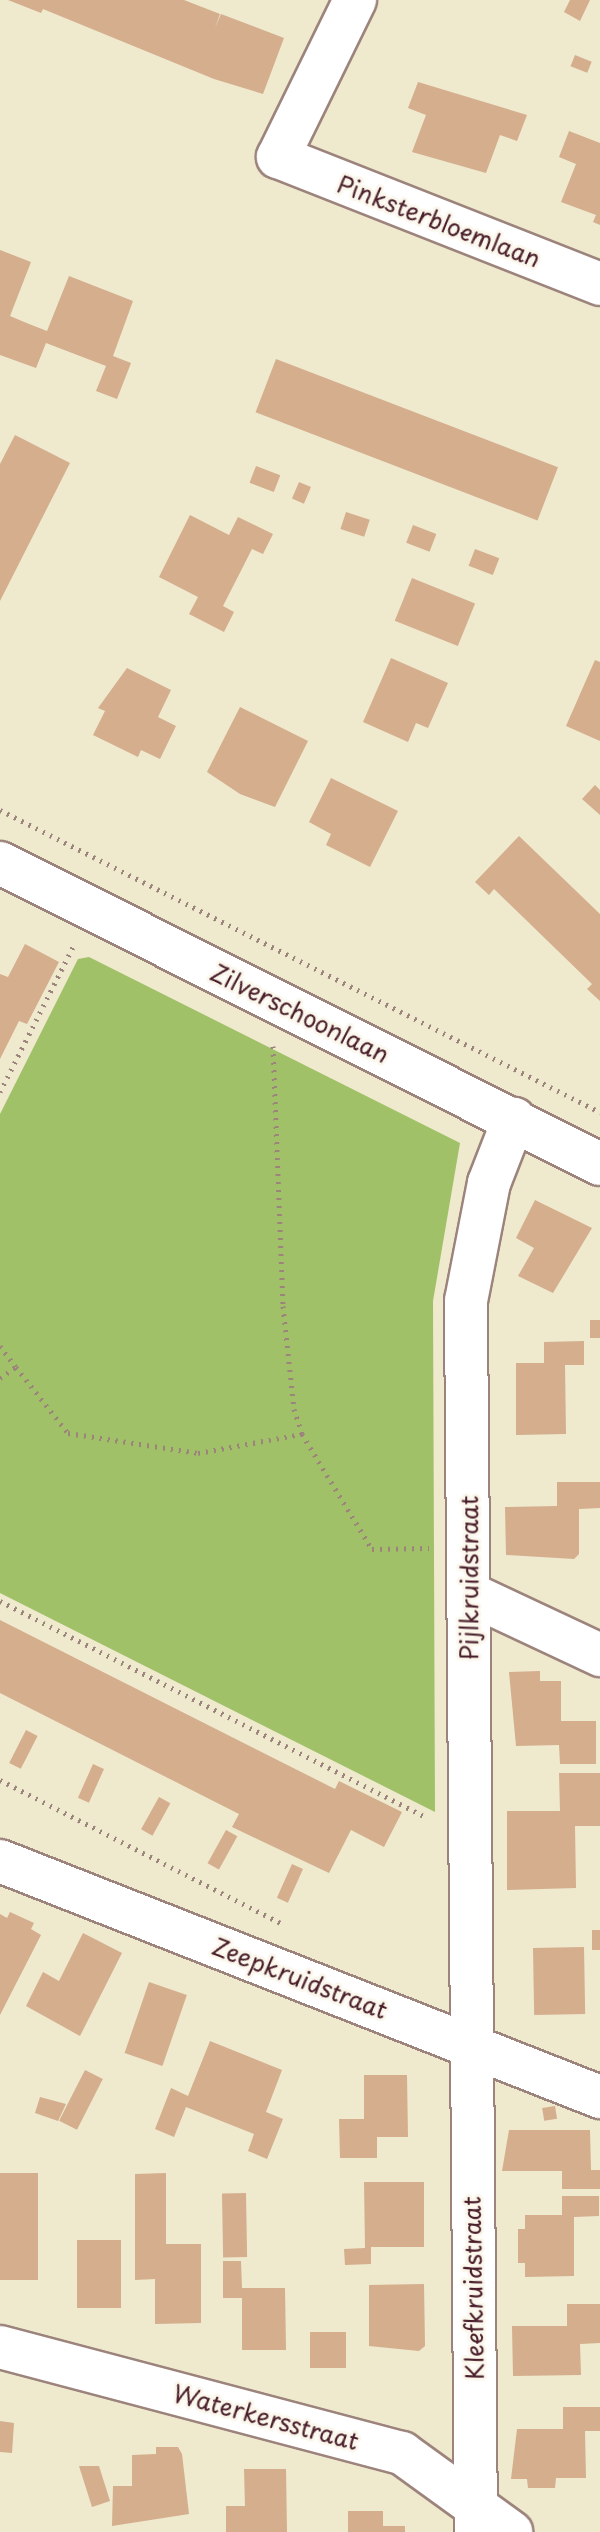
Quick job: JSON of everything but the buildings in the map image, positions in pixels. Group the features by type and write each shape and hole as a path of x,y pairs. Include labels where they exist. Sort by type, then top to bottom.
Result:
{"street":[{"name":"Pinksterbloemlaan","path":"355,0 278,157 600,284"},
{"name":"Zilverschoonlaan","path":"0,863 600,1164"},
{"name":"Pijlkruidstraat","path":"470,2044 470,1594 466,1301 489,1183 514,1119"},
{"path":"470,1594 600,1655"},
{"name":"Zeepkruidstraat","path":"0,1861 600,2097"},
{"name":"Kleefkruidstraat","path":"470,2044 488,2525"},
{"name":"Waterkersstraat","path":"0,2347 402,2453 488,2525"}],"path":[{"path":"0,810 600,1112"},
{"path":"0,1092 75,944"},
{"path":"307,965 286,1006 273,1041 283,1306 294,1409 302,1434 372,1549 438,1548"},
{"path":"0,1346 68,1433 198,1453 302,1434"},
{"path":"0,1378 16,1367"},
{"path":"0,1601 440,1824"},
{"path":"0,1780 296,1930"}],"green space":[{"path":"89,957 460,1143 433,1301 435,1812 0,1593 0,1114 78,959"}]}
